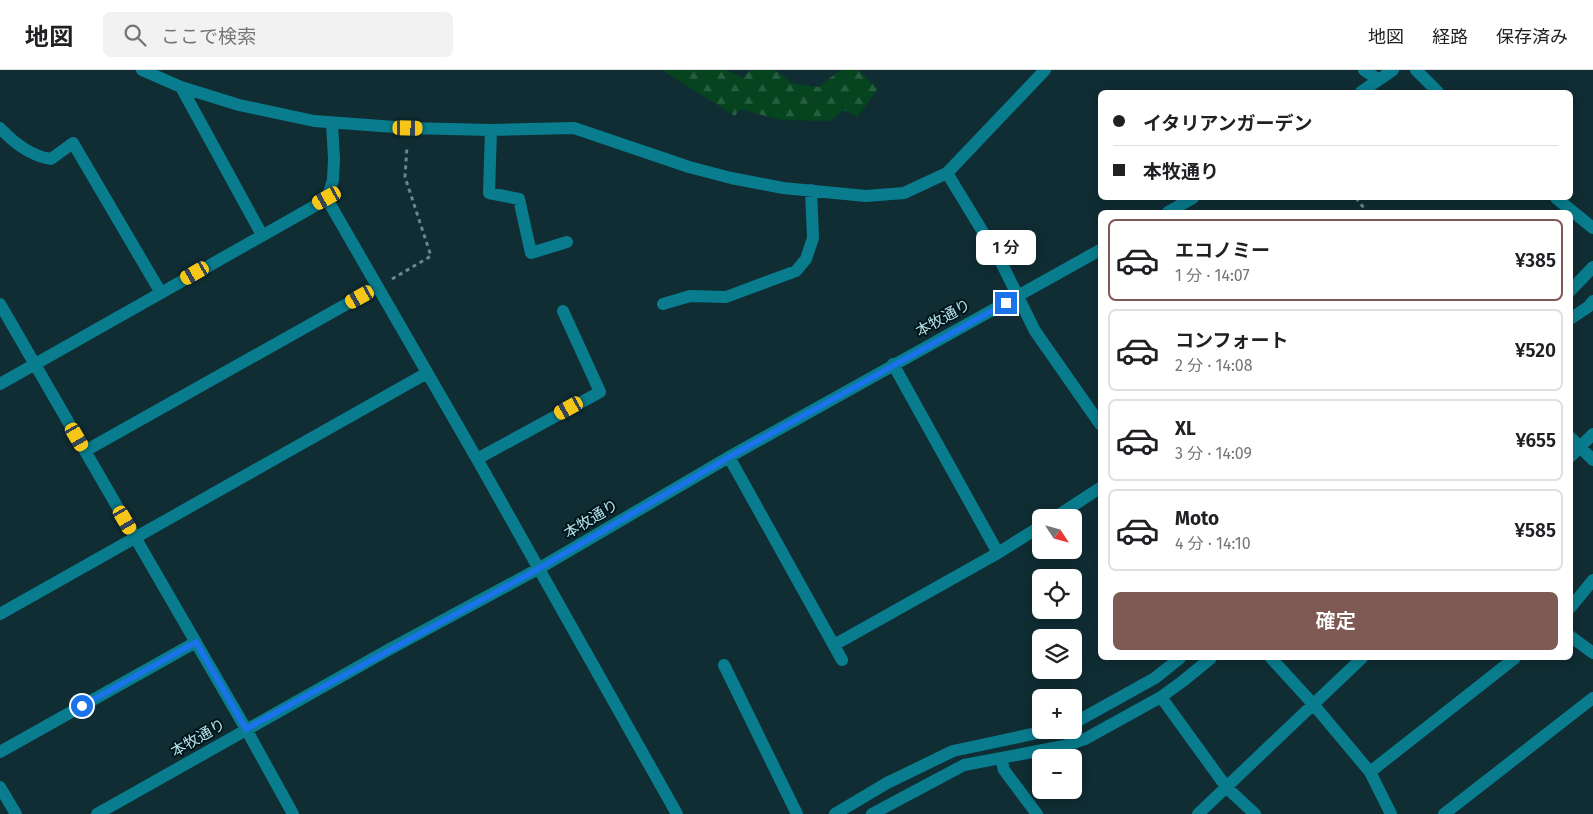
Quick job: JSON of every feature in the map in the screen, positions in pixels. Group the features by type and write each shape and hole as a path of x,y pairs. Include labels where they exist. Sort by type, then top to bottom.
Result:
{"street":[{"path":"142,70 181,87 239,105 314,121 408,128 491,130 574,128 697,169 731,178 866,196 904,193 947,173 1045,70"},
{"path":"1364,70 1379,80"},
{"path":"1364,90 1393,70"},
{"path":"1416,70 1436,90"},
{"path":"181,87 262,235"},
{"path":"0,384 327,198 333,180 332,123"},
{"path":"0,128 9,138 26,151 41,158 51,159 73,143 161,292"},
{"path":"491,130 489,193 520,199 531,252 567,242"},
{"path":"947,173 1000,260 1035,332 1098,421"},
{"path":"663,304 690,296 726,297 796,271 806,259 814,238 811,190"},
{"path":"327,198 677,814"},
{"path":"1172,210 1189,200"},
{"path":"1558,200 1571,210"},
{"path":"1573,212 1593,228"},
{"name":"本牧通り","path":"97,814 246,729 538,569 729,457 1098,251"},
{"path":"1573,288 1593,267"},
{"path":"85,451 377,287"},
{"path":"1573,317 1588,307 1593,301"},
{"path":"0,304 246,729 293,814"},
{"path":"477,459 600,392 562,311"},
{"path":"894,364 998,553"},
{"path":"0,614 427,373"},
{"path":"1573,454 1593,434"},
{"path":"1573,440 1593,460"},
{"path":"729,457 842,660"},
{"path":"1068,509 1098,489"},
{"path":"834,645 998,553 1032,532"},
{"path":"1573,604 1593,580"},
{"path":"1573,638 1593,653"},
{"path":"0,752 196,642"},
{"path":"1082,719 1155,678 1178,660"},
{"path":"872,814 964,765 1064,746 1085,739 1161,696 1184,681 1209,660"},
{"path":"1273,660 1370,772 1391,814"},
{"path":"1198,814 1360,660"},
{"path":"1370,772 1512,660"},
{"path":"724,665 796,814"},
{"path":"1161,696 1227,788 1255,814"},
{"path":"1444,814 1593,698"},
{"path":"835,814 887,783 953,751 1032,734"},
{"path":"1001,758 1004,770 1037,814"},
{"path":"0,787 16,814"}],"path":[{"path":"377,287 431,256 405,177 408,128"},
{"path":"1358,200 1365,210"}],"green space":[{"path":"662,70 727,70 743,78 750,70 776,70 791,83 819,87 840,70 858,70 878,89 857,117 844,110 830,121 782,120 739,109 735,116"}],"route":[{"path":"82,706 196,642 246,729 538,569 729,457 1006,303"}]}
